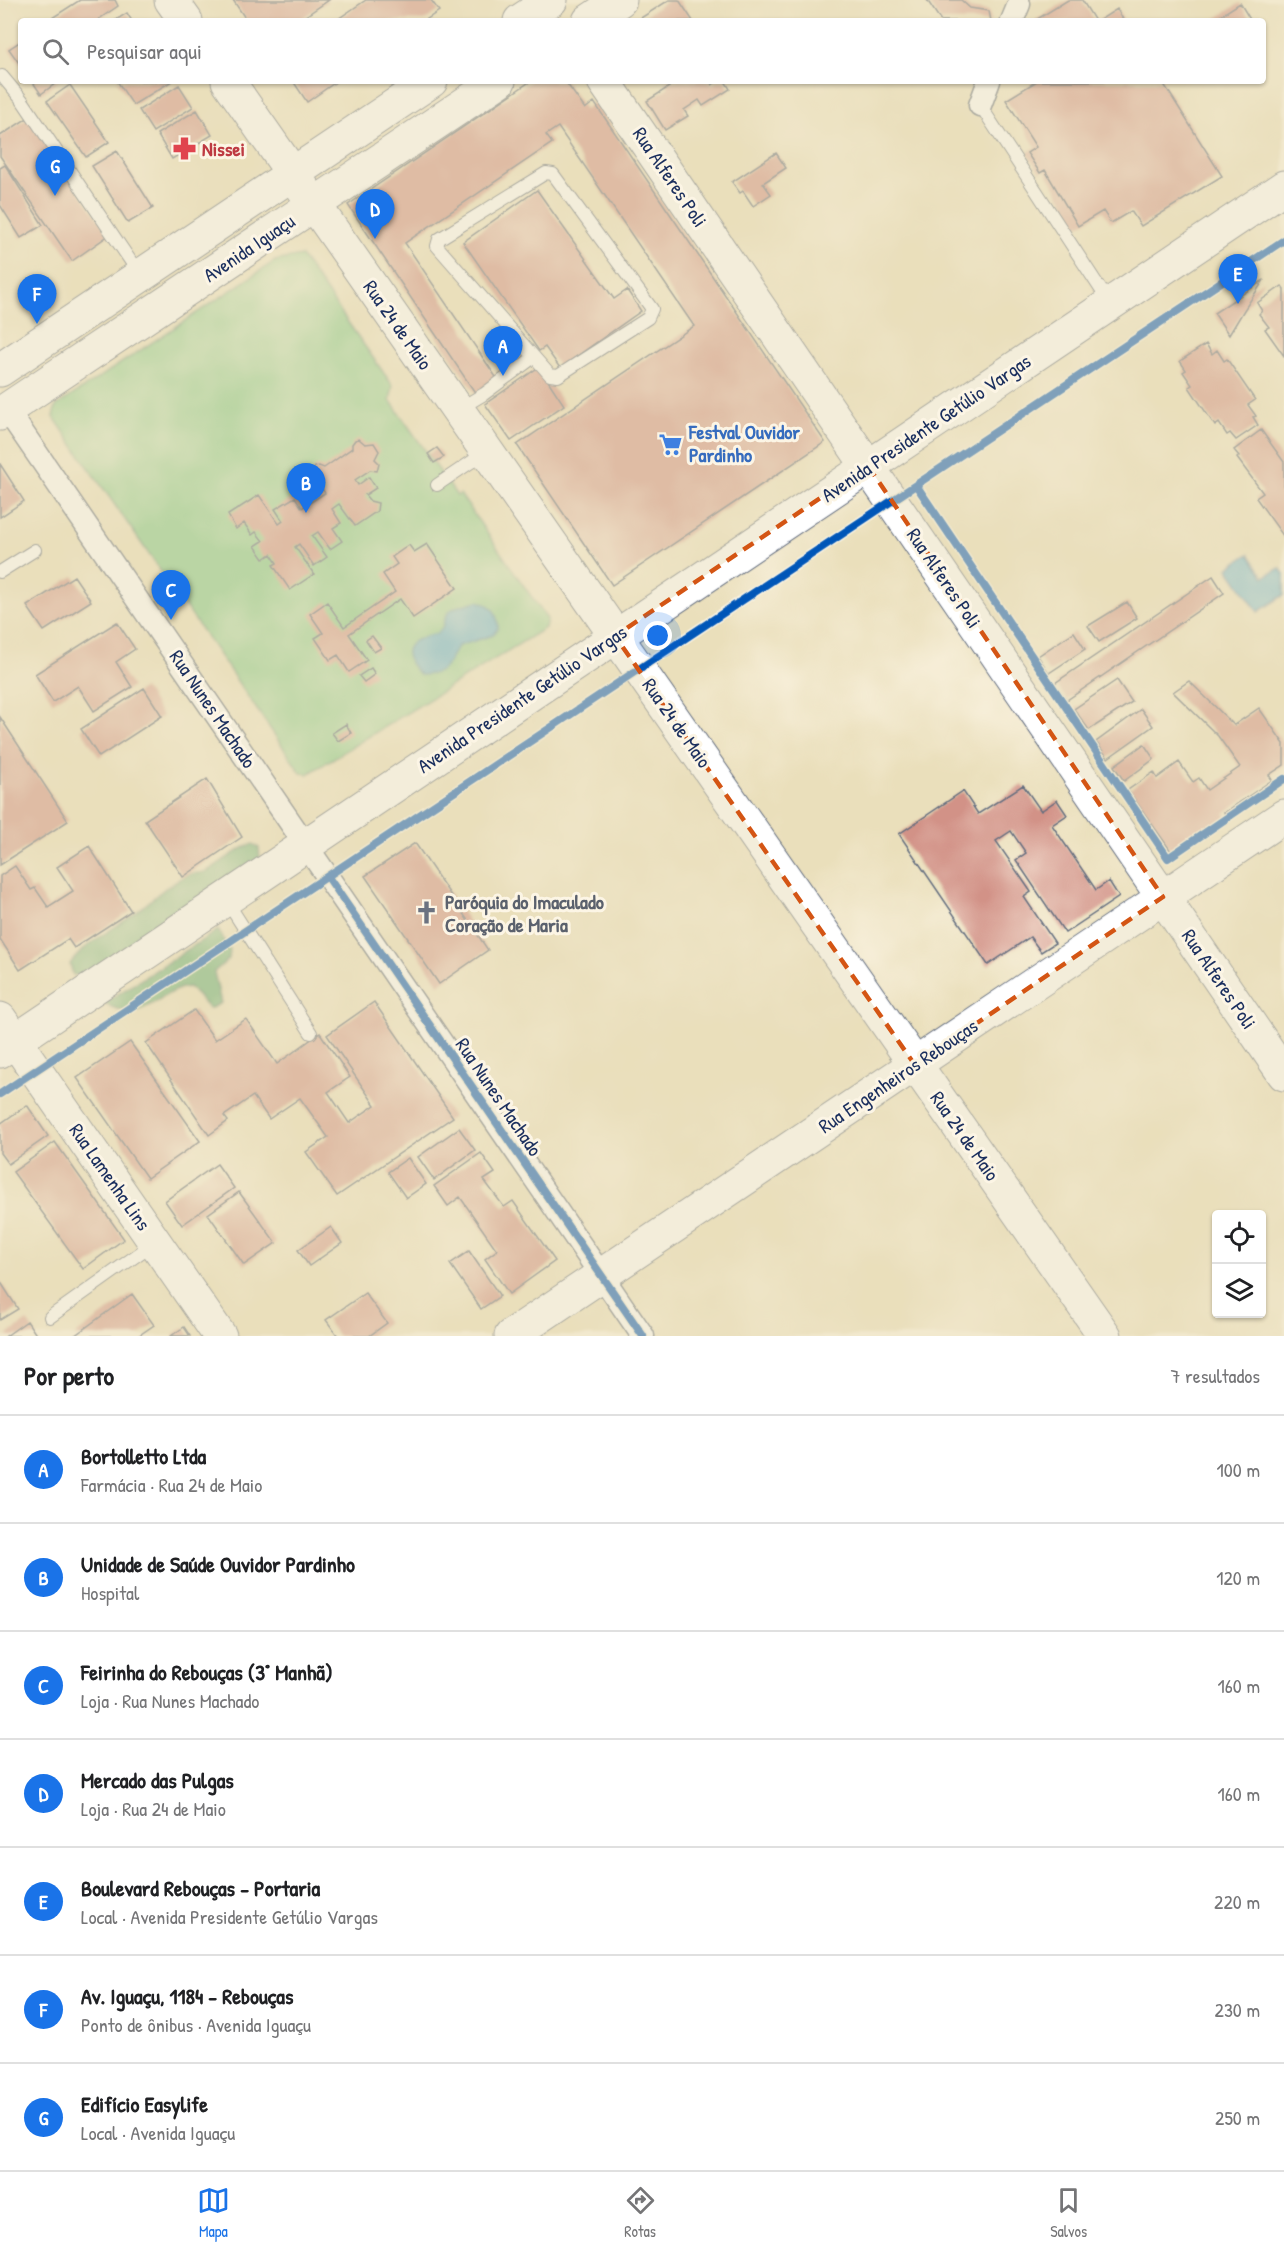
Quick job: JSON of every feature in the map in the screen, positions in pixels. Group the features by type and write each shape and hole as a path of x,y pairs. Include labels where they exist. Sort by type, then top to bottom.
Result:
{"main road":[{"path":"171,0 184,18"},
{"path":"593,18 620,0"},
{"path":"527,18 553,6"},
{"name":"Rua 24 de Maio","path":"230,84 1105,1336"},
{"name":"Avenida Iguaçu","path":"4,412 494,84"},
{"name":"Rua Alferes Poli","path":"606,84 1284,1074"},
{"path":"401,146 425,85"},
{"name":"Avenida Iguaçu","path":"0,370 425,85"},
{"name":"Avenida Presidente Getúlio Vargas","path":"5,1037 225,899 1284,187"},
{"name":"Rua Engenheiros Rebouças","path":"511,1336 1284,816"},
{"name":"Rua Lamenha Lins","path":"5,1037 155,1242 220,1336"}],"street":[{"path":"980,105 988,84"},
{"name":"Rua Nunes Machado","path":"4,412 306,845 643,1336"}],"lane":[{"path":"3,76 22,100 141,276"},
{"path":"980,105 1111,304"},
{"path":"546,173 554,174 652,309 648,318 558,376 550,375 534,357 437,246 438,239 546,173"},
{"path":"458,410 534,357"},
{"path":"437,485 487,452"},
{"path":"0,572 35,550"},
{"path":"225,899 311,1033"},
{"path":"50,1317 155,1242"}],"highlighted area":[{"path":"868,466 1163,897 915,1065 615,636"}],"green space":[{"path":"301,256 393,386 390,400 457,496 460,494 547,619 545,628 308,774 301,773 53,416 56,406 275,261"},
{"path":"253,844 259,848 260,859 86,976 73,975 70,964 84,949 166,888 187,875 207,871"},
{"path":"218,930 230,950 229,959 214,972 221,1003 209,1009 189,987 178,989 141,1009 118,1010 104,1003"}],"water":[{"path":"1249,554 1264,577 1280,568 1284,574 1284,595 1258,612 1228,568"},
{"path":"478,601 488,605 497,618 498,628 493,635 458,646 445,668 436,673 420,675 408,658 407,653 411,644 440,631 448,613 454,608"}],"building":[{"path":"80,0 115,0 118,6 100,18 52,18"},
{"path":"233,0 329,0 302,18 245,18"},
{"path":"366,0 431,0 439,11 428,18 339,18"},
{"path":"669,0 679,0 691,18 641,18"},
{"path":"927,0 961,0 970,8 989,11 990,18 939,18"},
{"path":"1068,0 1082,0 1093,18 1039,18"},
{"path":"1240,3 1249,18 1217,18"},
{"path":"1117,9 1122,18 1103,18"},
{"path":"127,13 130,18 119,18"},
{"path":"18,43 18,62 9,49"},
{"path":"34,84 55,84 41,94"},
{"path":"119,84 167,84 133,105"},
{"path":"295,84 333,84 307,102"},
{"path":"527,84 567,84 585,109 594,102 825,442 612,585 517,445 694,326 558,127 546,135 552,143 405,243 498,380 476,394 348,205"},
{"path":"667,84 727,84 730,89 703,106 699,100 684,110 688,116 665,130 647,101 669,87"},
{"path":"1032,84 1164,84 1222,176 1141,226 1131,211 1111,223 1103,211 1078,226 1045,170 1040,173 1027,153 1036,147 1006,100"},
{"path":"70,85 109,142 86,157 47,101"},
{"path":"179,85 193,107 153,132 139,110"},
{"path":"197,110 212,135 172,159 157,134"},
{"path":"29,117 109,235 72,261 0,156 0,136"},
{"path":"117,151 153,208 128,223 92,166"},
{"path":"776,153 786,168 763,183 771,194 753,206 743,191 740,193 732,182"},
{"path":"5,165 43,225 21,238 0,205 0,168"},
{"path":"537,190 614,299 627,290 641,311 560,368 545,347 539,351 463,242"},
{"path":"1264,280 1244,310 1229,335 1214,313"},
{"path":"1282,286 1284,289 1284,356 1265,329 1269,327 1259,314 1262,311 1257,303"},
{"path":"1206,344 1212,354 1217,350 1224,361 1227,359 1255,400 1248,405 1256,416 1253,417 1258,425 1236,440 1230,433 1227,435 1219,423 1215,426 1189,387 1192,385 1183,372 1186,370 1180,361"},
{"path":"539,367 564,405 511,441 485,404"},
{"path":"1261,430 1284,462 1284,537 1256,498 1263,493 1237,458 1239,456 1234,450"},
{"path":"359,439 365,444 374,443 379,451 375,459 379,463 377,471 370,470 355,480 358,485 369,477 376,488 365,495 370,501 378,503 377,511 355,526 339,504 332,509 341,523 333,528 342,541 330,549 318,532 312,536 327,557 314,566 299,544 295,547 314,574 290,590 273,565 277,563 271,554 264,559 255,546 263,541 256,532 252,535 244,523 236,529 228,515 259,495 279,524 283,521 275,509 295,497 302,508 325,493 313,475 313,470 319,466 324,468 352,448 355,440"},
{"path":"437,448 444,457 434,463 428,454"},
{"path":"0,464 24,501 0,517"},
{"path":"427,544 457,588 413,618 400,599 349,634 367,660 349,672 338,655 330,660 315,638 323,633 310,614 327,602 344,627 395,592 383,574 397,564 392,557 409,545 414,552"},
{"path":"74,576 91,601 44,631 27,606"},
{"path":"1213,576 1224,593 1067,700 1055,683"},
{"path":"1127,602 1137,618 1099,642 1088,626"},
{"path":"117,622 135,649 116,662 132,687 94,711 78,686 53,702 35,674"},
{"path":"1074,632 1085,649 1049,673 1038,656"},
{"path":"372,636 381,648 374,652 366,640"},
{"path":"371,668 375,674 364,682 359,676"},
{"path":"1117,680 1132,702 1089,730 1074,709"},
{"path":"1189,681 1234,725 1259,708 1284,744 1284,765 1269,775 1272,780 1224,813 1227,817 1173,854 1128,790 1154,772 1157,778 1179,762 1193,782 1199,778 1207,790 1240,767 1218,736 1173,692"},
{"path":"144,688 162,716 99,757 81,729"},
{"path":"1141,709 1153,726 1108,758 1096,742"},
{"path":"0,717 68,821 0,865"},
{"path":"346,724 351,733 338,741 332,733"},
{"path":"1144,744 1154,759 1124,781 1114,766"},
{"path":"207,779 242,837 183,877 145,820"},
{"path":"1023,785 1041,811 1057,800 1067,815 1052,825 1096,890 1109,881 1119,897 1065,933 1016,860 1026,853 1011,831 996,841 1031,892 1024,897 1055,943 1041,952 1030,937 988,965 899,834 963,791 978,814"},
{"name":"Paróquia do Imaculado Coração de Maria","path":"415,843 488,950 439,984 365,876"},
{"path":"89,846 131,911 74,948 68,939 20,970 0,939 0,876 15,866 31,890 35,888 48,907 73,891 57,867"},
{"path":"374,1002 453,1117 337,1196 306,1152 328,1137 300,1098 269,1119 253,1096 224,1116 228,1121 209,1135 146,1043 194,1010 215,1040 246,1019 277,1064 320,1033 350,1077 328,1092 349,1123 375,1105 327,1035"},
{"path":"130,1042 200,1141 147,1178 77,1078"},
{"path":"27,1105 48,1136 8,1164 0,1153 0,1124"},
{"path":"459,1128 475,1150 434,1180 418,1157"},
{"path":"55,1142 124,1239 83,1269 13,1172"},
{"path":"481,1153 495,1173 484,1180 504,1207 513,1201 555,1261 509,1294 485,1259 497,1250 460,1197 448,1206 434,1186"},
{"path":"408,1158 426,1184 406,1198 388,1172"},
{"path":"217,1164 234,1188 182,1225 165,1201"},
{"path":"239,1192 276,1243 244,1265 208,1214"},
{"path":"331,1227 342,1243 309,1266 298,1250"},
{"path":"469,1251 500,1296 481,1309 450,1264"},
{"path":"0,1281 18,1309 0,1320"},
{"path":"365,1293 387,1323 369,1336 338,1336 326,1320"},
{"path":"132,1294 154,1325 138,1336 74,1336"},
{"path":"27,1321 37,1336 6,1336"},
{"path":"184,1327 190,1336 171,1336"}],"cycle path":[{"path":"0,1094 1284,240"},
{"path":"916,485 1168,858 1284,779"},
{"path":"328,877 643,1336"}],"place":[{"name":"Nissei","path":"184,149"},
{"name":"Edifício Easylife","path":"55,196"},
{"name":"Mercado das Pulgas","path":"375,239"},
{"name":"Boulevard Rebouças - Portaria","path":"1238,304"},
{"name":"Av. Iguaçu, 1184 - Rebouças","path":"37,324"},
{"name":"Bortolletto Ltda","path":"503,376"},
{"name":"Festval Ouvidor Pardinho","path":"671,444"},
{"name":"Unidade de Saúde Ouvidor Pardinho","path":"306,513"},
{"name":"Feirinha do Rebouças (3° Manhã)","path":"171,620"},
{"name":"Paróquia do Imaculado Coração de Maria","path":"427,913"}]}
